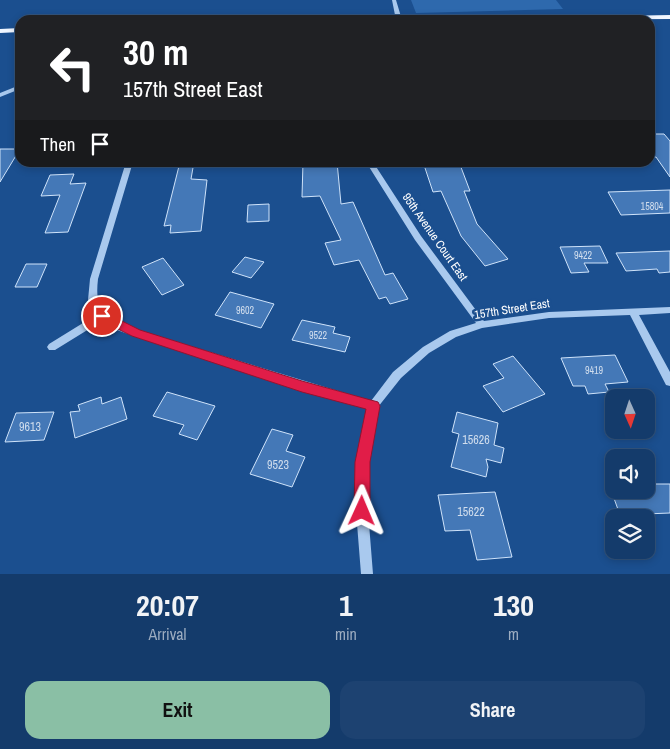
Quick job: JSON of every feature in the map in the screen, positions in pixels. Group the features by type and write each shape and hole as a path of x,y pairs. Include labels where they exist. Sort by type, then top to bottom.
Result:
{"main road":[{"path":"655,17 670,17"},
{"path":"0,30 15,30"}],"street":[{"path":"394,0 398,15"},
{"path":"0,96 15,89"},
{"path":"128,167 94,279 92,296 94,307 102,316 136,333 302,386 373,406 363,462 362,511 367,574"},
{"name":"95th Avenue Court East","path":"373,167 418,238 482,325"},
{"name":"157th Street East","path":"373,406 391,381 426,350 452,334 482,325 549,316 670,310"},
{"path":"632,312 670,382"},
{"path":"52,347 102,316"}],"shaded area":[{"path":"411,0 556,0 563,9 416,13"}],"building":[{"path":"655,134 664,134 670,141 670,177 656,157"},
{"path":"0,149 15,149 15,157 0,182"},
{"path":"179,167 193,167 191,179 207,180 201,231 170,233 171,225 164,226"},
{"path":"303,167 337,167 341,204 353,202 385,275 393,273 408,299 390,304 386,297 379,299 359,260 334,265 325,243 341,240 320,196 302,197"},
{"path":"425,167 461,167 470,191 464,191 477,224 508,259 485,266 461,236 441,191 433,192"},
{"path":"74,174 70,184 86,183 68,232 45,233 60,195 41,196 50,175"},
{"path":"670,190 670,213 621,215 608,192"},
{"path":"269,204 269,221 247,222 248,205"},
{"path":"600,246 608,263 584,263 589,272 571,273 560,247"},
{"path":"670,251 670,272 659,273 657,269 626,271 616,253"},
{"path":"245,257 264,262 251,278 232,272"},
{"path":"163,258 184,285 162,295 142,267"},
{"path":"26,264 47,264 37,287 15,287"},
{"path":"230,292 274,304 261,328 215,315"},
{"path":"302,320 335,327 333,333 350,337 345,352 292,340"},
{"path":"615,355 628,382 605,384 608,389 605,389 605,392 588,394 585,386 573,386 561,358"},
{"path":"513,356 545,394 503,412 483,386 504,378 493,364"},
{"path":"167,392 215,406 197,440 179,434 184,425 153,416"},
{"path":"101,397 102,404 121,397 127,419 75,438 70,412 80,411 78,405"},
{"path":"54,412 44,440 5,442 16,413"},
{"path":"457,412 498,423 494,445 504,448 501,463 486,459 488,467 486,477 451,467 459,434 452,432"},
{"path":"272,429 293,435 286,451 305,457 292,487 250,474"},
{"path":"655,484 670,484 670,513 655,514 655,509 618,509 614,499 655,499"},
{"path":"495,492 512,557 477,560 470,530 445,531 438,495"}],"route":[{"path":"102,316 136,333 302,386 373,406 363,462 362,511"}]}
